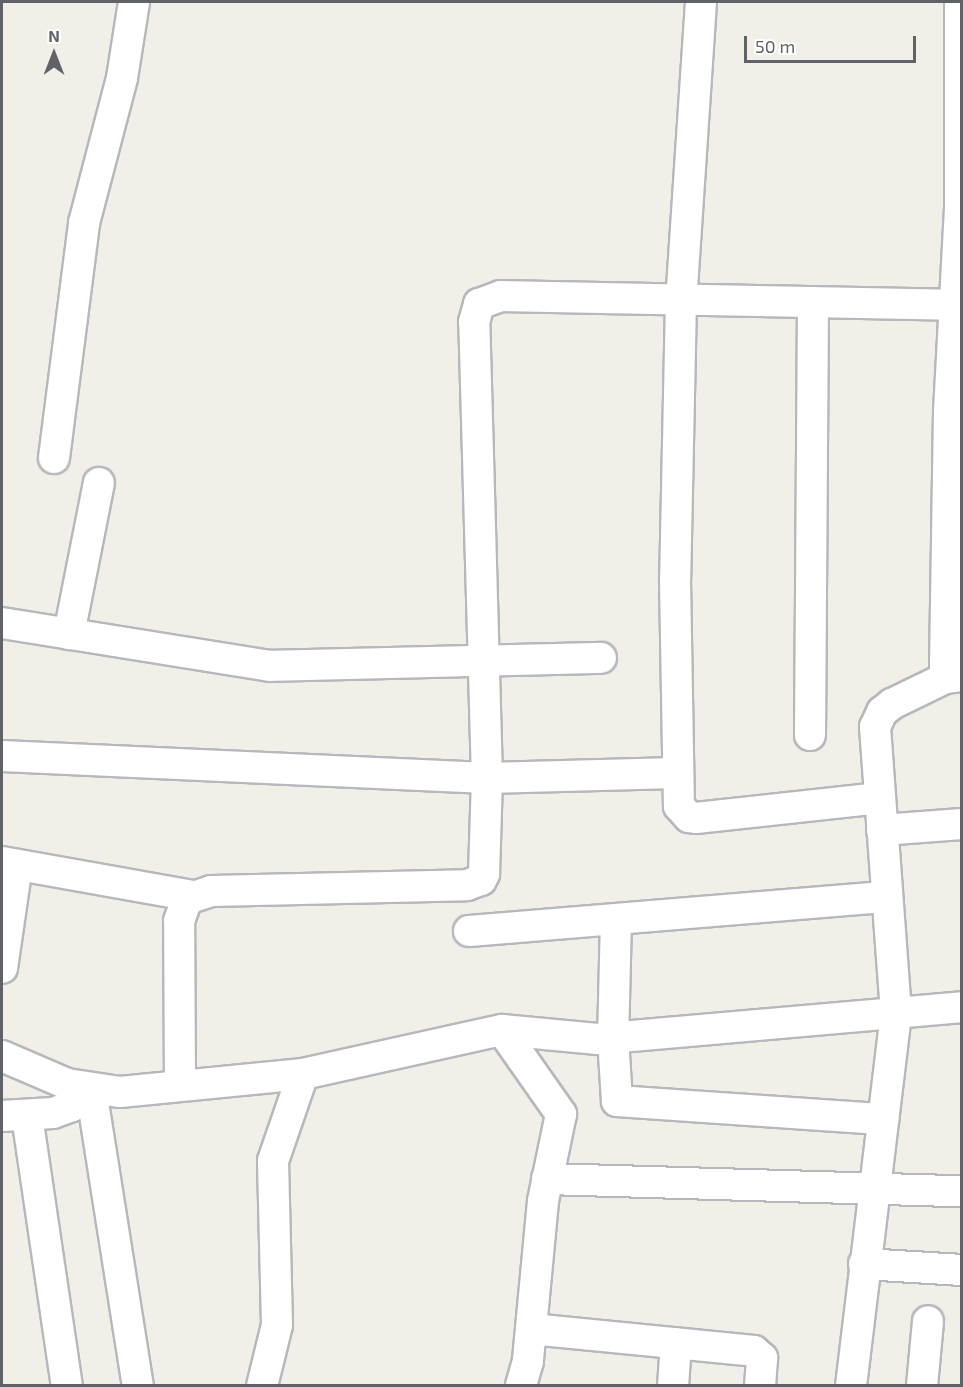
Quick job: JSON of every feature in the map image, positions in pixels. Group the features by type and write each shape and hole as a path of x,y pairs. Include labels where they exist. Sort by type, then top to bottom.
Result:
{"street":[{"path":"54,458 84,223 122,78 134,2"},
{"path":"701,2 681,300 675,580 676,773 679,806 689,817 880,798"},
{"path":"851,1386 896,1013 882,830 877,719 892,704 956,675 955,447 961,168 960,2"},
{"path":"2,968 9,863 193,896 211,891 475,883 484,874 487,778 481,661 474,322 479,304 501,296 958,305"},
{"path":"810,735 813,302"},
{"path":"69,634 99,483"},
{"path":"2,623 270,666 601,658"},
{"path":"2,756 487,778 676,773"},
{"path":"882,830 962,824"},
{"path":"180,1086 179,921 183,905 193,896"},
{"path":"470,931 887,897"},
{"path":"616,919 614,1038 616,1098 620,1102 883,1119"},
{"path":"2,1056 91,1090 180,1086 303,1074 502,1030 614,1038 962,1008"},
{"path":"502,1030 561,1114 539,1224 531,1329 521,1386"},
{"path":"262,1386 277,1325 273,1161 303,1074"},
{"path":"68,1386 14,1116 63,1110 91,1090"},
{"path":"91,1090 138,1386"},
{"path":"547,1179 962,1191"},
{"path":"864,1264 962,1270"},
{"path":"921,1386 928,1321"},
{"path":"531,1329 758,1352 762,1358 760,1386"},
{"path":"673,1386 676,1343"}]}
